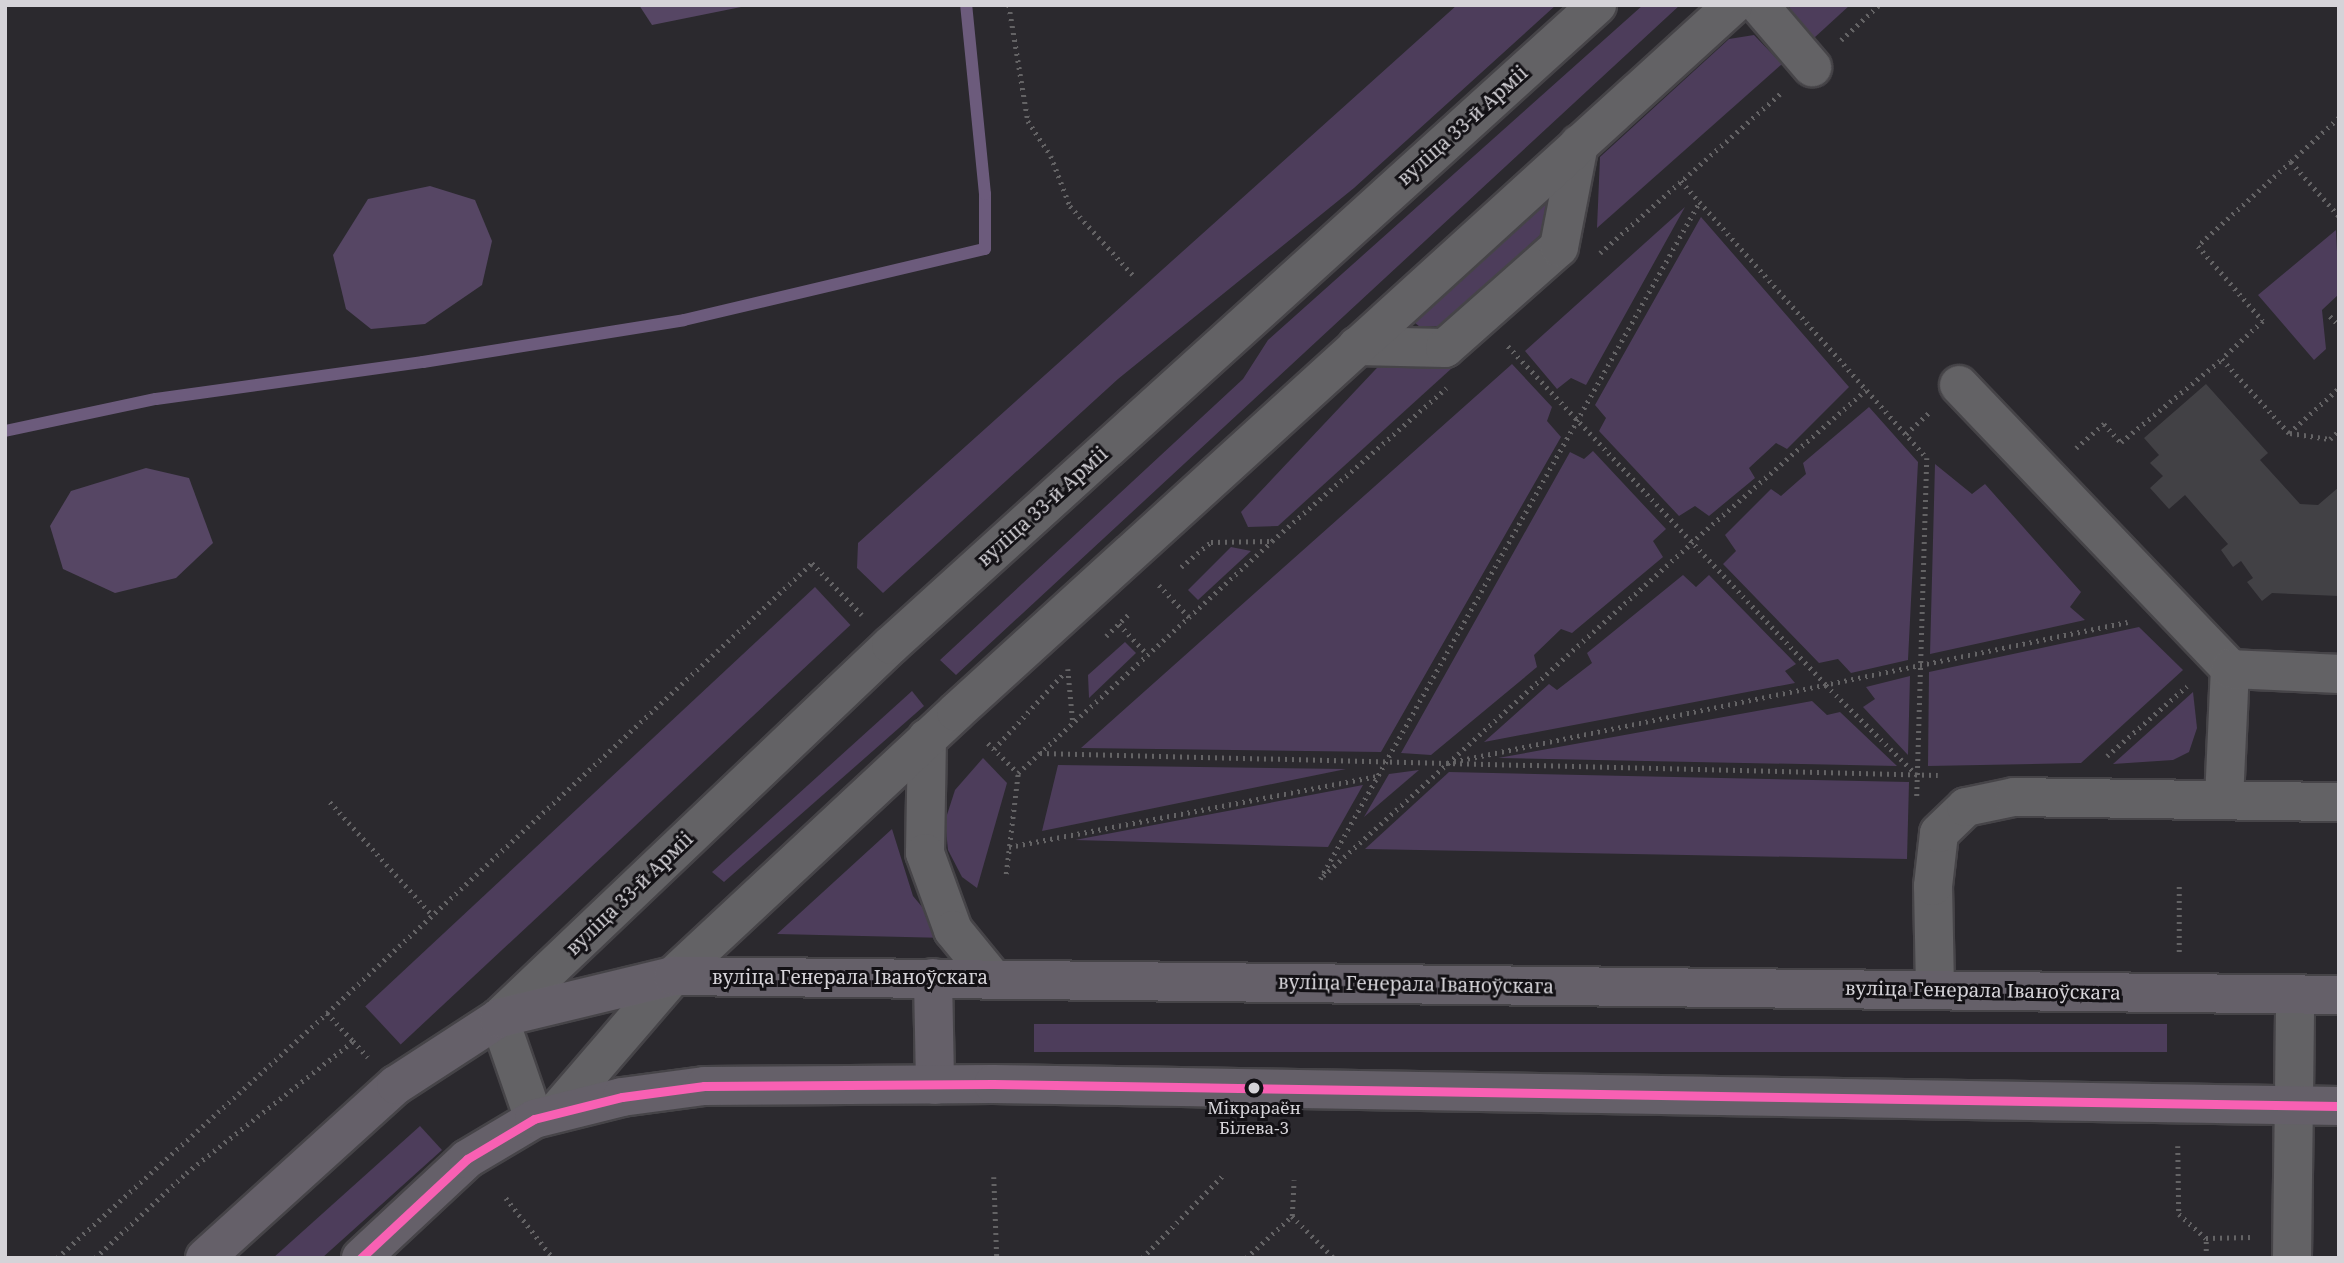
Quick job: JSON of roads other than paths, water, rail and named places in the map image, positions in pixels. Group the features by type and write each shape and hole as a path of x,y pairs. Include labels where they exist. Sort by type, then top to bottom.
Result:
{"main road":[{"name":"вуліца Генерала Іваноўскага","path":"499,1018 673,976 2339,995"},
{"path":"933,978 935,1085"},
{"name":"вуліца 33-й Арміі","path":"205,1258 396,1085 499,1018"},
{"path":"361,1258 467,1159 545,1116 622,1097 704,1086 935,1085 2339,1105"}],"street":[{"name":"вуліца 33-й Арміі","path":"499,1018 891,645 1597,5"},
{"path":"499,1018 545,1116 673,976 927,738 1733,5"},
{"path":"1759,5 1812,66"},
{"path":"1357,346 1445,348 1559,247 1579,144"},
{"path":"1959,385 2230,670 2339,674"},
{"path":"2224,800 2230,670"},
{"path":"927,738 925,853 953,930 993,979"},
{"path":"1935,989 1933,886 1939,833 1966,807 2014,797 2339,802"},
{"path":"2277,1247 2294,1105 2295,995"}],"waterway":[{"path":"5,431 156,399 423,362 684,320 985,249 985,194 966,5"}],"place":[{"name":"Мікрараён Білева-3","path":"1254,1088"}]}
